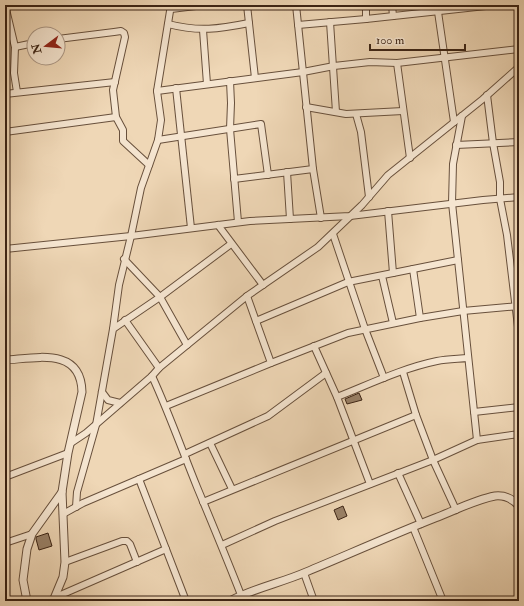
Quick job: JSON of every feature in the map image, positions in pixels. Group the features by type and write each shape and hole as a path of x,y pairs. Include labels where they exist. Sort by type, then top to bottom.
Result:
{"street":[{"path":"5,5 15,47 14,73 17,92"},
{"path":"76,507 77,492 96,425 113,329 118,285 131,236 141,188 158,140 161,120 157,91 171,7 204,5"},
{"path":"247,5 255,78"},
{"path":"296,5 313,169 321,218"},
{"path":"366,5 366,19"},
{"path":"392,5 393,16"},
{"path":"298,25 393,16 437,8 495,5"},
{"path":"437,8 454,122"},
{"path":"330,22 336,112"},
{"path":"168,24 203,30 249,23"},
{"path":"203,30 207,84"},
{"path":"66,38 122,31 124,33 125,37 113,90 116,116 123,130 123,141 149,165"},
{"path":"15,47 26,45"},
{"path":"157,91 303,72 334,66 370,62 397,63 519,49"},
{"path":"397,63 410,158"},
{"path":"71,443 96,425 152,376 159,368 247,296 318,247 369,197 388,175 462,116 519,67"},
{"path":"5,94 115,82"},
{"path":"230,82 230,129 238,222"},
{"path":"176,88 191,228"},
{"path":"487,95 500,182 500,199 507,235 517,306 519,335"},
{"path":"306,106 356,114 403,111"},
{"path":"356,114 363,146 369,197"},
{"path":"5,132 116,116"},
{"path":"462,116 453,164 452,203 477,440"},
{"path":"158,140 261,124 268,175"},
{"path":"456,145 519,142"},
{"path":"234,179 313,169"},
{"path":"287,172 290,219"},
{"path":"5,249 131,236 238,222 350,216 452,203 519,197"},
{"path":"388,211 393,274"},
{"path":"218,225 263,285"},
{"path":"332,234 348,282 384,378"},
{"path":"113,329 160,297 231,244"},
{"path":"124,259 160,297 187,345"},
{"path":"256,321 348,282 458,260"},
{"path":"413,269 420,318"},
{"path":"382,276 393,324"},
{"path":"247,296 271,363"},
{"path":"166,406 348,333 420,318 463,311 517,306"},
{"path":"125,320 159,368"},
{"path":"314,346 337,397 370,484"},
{"path":"5,360 43,357 60,359 73,365 80,378 82,392 68,453 62,492 65,562 55,599"},
{"path":"337,397 384,378 438,361 468,358"},
{"path":"403,372 416,415 433,460 456,510"},
{"path":"64,514 76,507 186,457 210,443 268,416 326,373"},
{"path":"152,376 166,406 241,595"},
{"path":"102,392 108,400 120,403"},
{"path":"474,412 519,407"},
{"path":"203,502 416,415"},
{"path":"222,545 275,521 433,460 477,440 519,434"},
{"path":"210,443 232,489"},
{"path":"5,477 68,453"},
{"path":"398,473 421,524"},
{"path":"139,479 186,601"},
{"path":"27,601 23,580 27,549 32,534 62,492"},
{"path":"230,601 241,595 304,573 413,527 495,496 514,500 519,506"},
{"path":"413,527 443,601"},
{"path":"5,543 32,534"},
{"path":"65,562 122,541 127,541 130,544 137,562"},
{"path":"55,599 166,549"},
{"path":"304,573 314,601"}],"building":[{"path":"359,393 362,400 347,404 345,399"},
{"path":"343,506 347,516 338,520 334,510"},
{"path":"48,533 52,546 39,550 36,537"}]}
